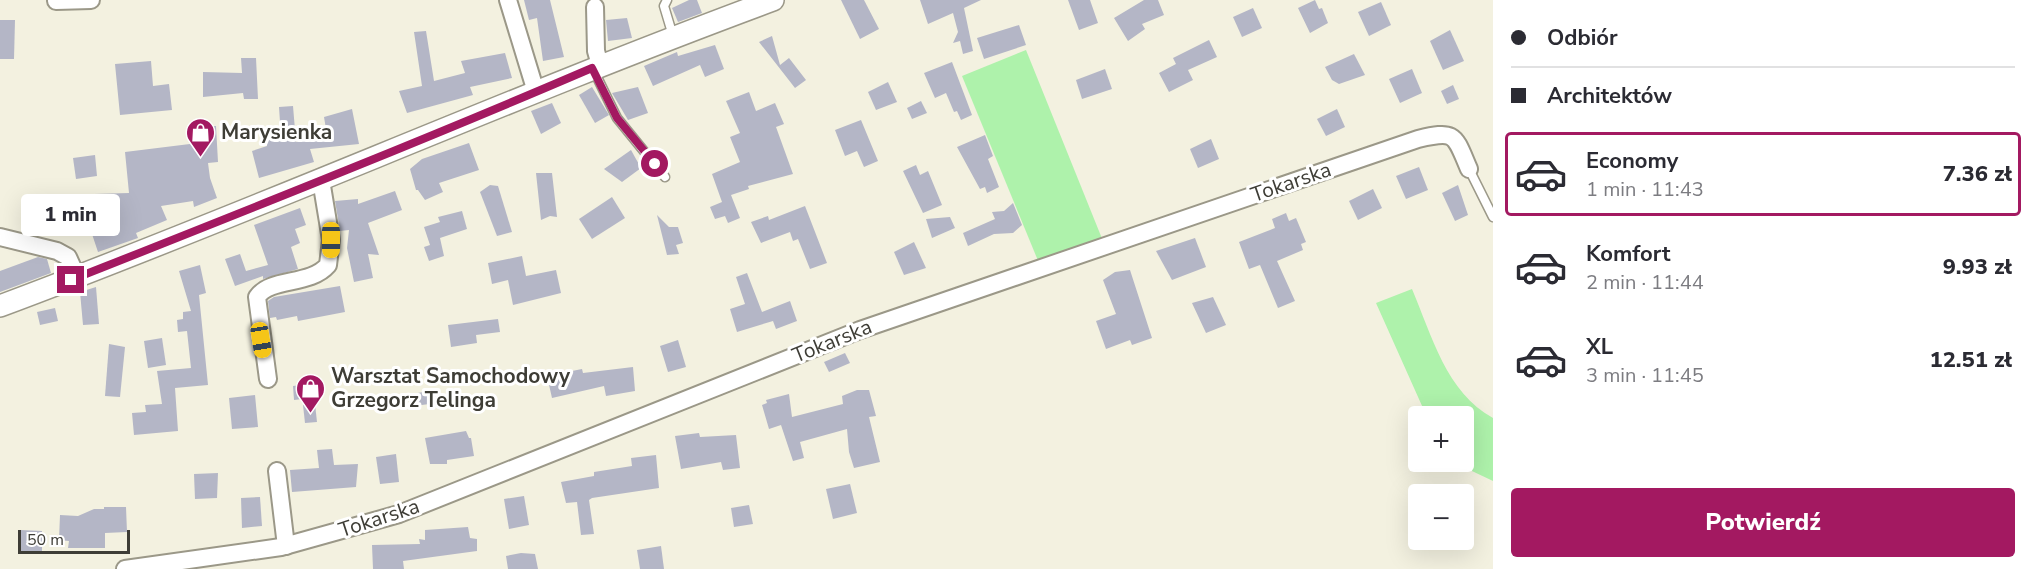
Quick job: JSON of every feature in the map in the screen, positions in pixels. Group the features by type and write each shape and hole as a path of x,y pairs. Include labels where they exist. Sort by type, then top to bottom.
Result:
{"street":[{"path":"56,2 91,0"},
{"path":"508,0 536,92"},
{"path":"0,306 321,180 596,66 773,0"},
{"path":"595,7 596,66"},
{"name":"Tokarska","path":"125,569 286,546 399,514 881,322 1418,140 1444,133 1452,136 1469,169"},
{"path":"268,379 257,297 264,290 316,275 328,265 331,240 321,180"},
{"path":"0,237 57,251 68,257 77,277"},
{"path":"277,471 286,546"}],"lane":[{"path":"667,0 664,6 673,37"},
{"path":"596,66 617,118 665,177"},
{"name":"Tokarska","path":"1469,169 1493,217"}],"green space":[{"path":"1026,50 1105,246 1041,268 962,76"},
{"path":"1412,289 1434,344 1452,378 1477,407 1493,418 1493,481 1474,472 1474,406 1422,406 1376,303"}],"building":[{"path":"524,0 550,0 564,57 543,61 537,18 529,20"},
{"path":"689,0 697,0 702,13 678,22 672,8"},
{"path":"841,0 864,0 879,29 860,39"},
{"path":"920,0 981,0 964,8 973,51 963,54 960,41 953,43 958,32 953,13 928,24"},
{"path":"1068,0 1090,0 1098,23 1079,30"},
{"path":"1144,0 1158,0 1164,15 1142,24 1145,29 1128,41 1114,18"},
{"path":"1315,0 1319,9 1322,8 1328,23 1310,33 1298,8"},
{"path":"1381,2 1391,25 1369,36 1358,12"},
{"path":"1253,8 1262,28 1242,37 1233,17"},
{"path":"627,18 632,38 608,41 606,20"},
{"path":"0,20 15,20 14,59 0,59"},
{"path":"1019,25 1026,45 984,59 977,38"},
{"path":"1450,30 1464,61 1443,70 1430,41"},
{"path":"426,31 434,81 465,73 461,61 505,53 512,78 470,87 473,95 407,113 399,91 422,86 414,32"},
{"path":"772,36 780,65 789,58 806,80 795,88 759,42"},
{"path":"1209,40 1217,57 1188,70 1193,80 1169,92 1159,73 1176,64 1173,58"},
{"path":"715,45 724,69 705,77 700,65 653,86 644,66 677,52 678,56"},
{"path":"1354,54 1365,75 1339,84 1332,80 1325,67"},
{"path":"241,58 256,58 258,99 244,99 243,93 203,97 203,72 242,73"},
{"path":"151,61 153,86 169,84 172,110 120,115 115,64"},
{"path":"952,62 972,115 961,120 957,111 954,112 946,93 935,98 924,73"},
{"path":"1105,69 1112,89 1082,99 1076,80"},
{"path":"1412,69 1422,93 1400,103 1389,79"},
{"path":"888,82 897,102 876,110 868,92"},
{"path":"1453,85 1459,99 1447,104 1441,91"},
{"path":"592,87 609,115 595,123 579,95"},
{"path":"638,87 648,113 628,120 612,93"},
{"path":"749,92 756,111 775,103 784,124 776,127 793,174 748,186 749,189 731,195 740,218 728,223 725,216 715,219 710,207 722,202 712,174 740,162 730,137 740,133 726,101"},
{"path":"921,101 927,113 912,119 907,108"},
{"path":"552,103 561,123 541,134 531,111"},
{"path":"293,106 296,142 327,135 324,117 352,109 359,144 310,149 314,162 259,178 252,151 267,146 267,139 281,137 279,107"},
{"path":"1337,109 1345,127 1326,136 1317,119"},
{"path":"861,120 878,161 864,167 857,151 845,156 835,130"},
{"path":"216,126 218,162 208,163 217,198 194,207 193,201 161,206 167,220 136,233 138,238 98,252 91,231 102,228 94,194 129,193 125,152 198,143 196,127"},
{"path":"985,135 993,156 988,159 999,187 987,193 985,187 980,189 957,147"},
{"path":"1211,139 1219,159 1198,168 1190,149"},
{"path":"469,143 479,170 439,183 443,192 425,200 416,190 410,169 422,159"},
{"path":"631,150 641,168 622,182 604,169"},
{"path":"95,155 97,176 76,179 73,158"},
{"path":"916,165 920,175 928,171 942,205 923,213 903,171"},
{"path":"1419,167 1428,190 1406,199 1396,176"},
{"path":"536,173 552,173 557,217 550,216 541,220"},
{"path":"490,185 498,186 512,232 497,236 480,192"},
{"path":"1458,185 1468,215 1455,221 1442,193"},
{"path":"1373,189 1382,208 1358,220 1349,201"},
{"path":"395,191 402,210 368,223 379,255 368,254 373,278 354,282 347,248 349,230 340,231 335,201 358,199 358,204"},
{"path":"50,194 51,201 58,200 60,213 52,214 52,223 29,225 27,196"},
{"path":"612,197 625,218 592,239 579,219"},
{"path":"1013,203 1022,225 1013,233 994,234 968,246 963,233 995,219 992,212 1004,211"},
{"path":"805,206 827,263 810,269 798,239 793,241 790,232 761,243 751,222 768,216 769,220"},
{"path":"300,208 306,225 295,229 300,243 291,247 298,269 263,279 263,276 235,286 225,259 240,254 246,271 268,265 254,225"},
{"path":"462,211 467,229 440,238 444,256 429,261 424,247 430,245 424,227 440,222 438,217"},
{"path":"1286,213 1289,221 1296,218 1306,242 1301,244 1303,250 1277,261 1295,301 1278,308 1260,265 1249,269 1239,242 1275,228 1272,219"},
{"path":"657,215 669,227 678,227 683,243 676,245 679,254 667,255"},
{"path":"950,217 955,228 932,238 926,219"},
{"path":"1195,238 1206,267 1172,280 1156,251"},
{"path":"914,242 926,268 904,275 894,252"},
{"path":"522,256 526,276 556,270 561,293 513,305 508,280 492,284 488,263"},
{"path":"38,257 47,259 51,273 0,292 0,271"},
{"path":"200,265 206,293 199,295 208,385 175,388 178,431 134,435 132,413 146,412 145,405 162,404 157,371 191,368 187,331 178,332 177,320 183,319 183,312 191,311 179,271"},
{"path":"1130,270 1152,338 1132,345 1130,340 1106,349 1096,321 1116,314 1103,280 1115,272"},
{"path":"747,273 762,312 790,301 797,321 776,329 773,321 737,332 730,309 745,304 736,277"},
{"path":"340,286 345,312 298,321 297,316 277,320 276,317 270,318 268,301 274,297"},
{"path":"96,287 99,324 83,325 80,292"},
{"path":"1213,297 1226,325 1206,333 1192,303"},
{"path":"55,308 58,321 40,325 37,312"},
{"path":"498,319 500,332 476,335 477,343 451,347 448,325"},
{"path":"162,338 166,365 148,368 144,341"},
{"path":"678,340 686,367 668,372 660,346"},
{"path":"109,344 125,347 120,397 105,396"},
{"path":"845,353 850,363 829,372 824,362"},
{"path":"633,367 635,391 606,396 604,386 552,398 547,376 582,369 583,373"},
{"path":"309,384 311,398 294,400 293,386"},
{"path":"435,390 437,403 414,406 412,394"},
{"path":"857,390 869,390 876,416 869,417 880,462 854,468 849,452 847,429 800,442 804,458 793,461 781,425 769,429 762,405 767,403 766,400 789,394 792,417 843,404 842,396"},
{"path":"255,395 258,427 232,429 229,398"},
{"path":"315,404 317,422 305,423 303,405"},
{"path":"466,431 471,438 474,456 447,460 447,464 430,464 425,438"},
{"path":"699,433 700,437 736,435 740,468 723,470 721,462 681,469 675,436"},
{"path":"332,449 334,465 358,464 356,487 292,492 290,470 319,468 317,450"},
{"path":"396,454 399,482 380,484 376,457"},
{"path":"656,455 659,488 592,498 589,500 594,534 581,535 577,502 566,503 561,482 594,476 594,472 632,466 631,458"},
{"path":"218,473 217,498 195,499 194,474"},
{"path":"850,484 857,513 833,519 826,489"},
{"path":"524,496 529,525 509,529 504,499"},
{"path":"260,497 262,526 242,528 241,498"},
{"path":"749,505 753,524 734,527 731,508"},
{"path":"104,507 126,507 127,532 105,533 105,548 68,548 69,541 59,540 60,515 78,516 94,509 104,509"},
{"path":"468,527 470,538 477,539 477,551 403,561 404,569 373,569 372,545 420,544 419,539 425,540 425,530"},
{"path":"21,530 42,531 42,554 21,554"},
{"path":"661,546 664,569 640,569 637,550"},
{"path":"521,553 535,554 538,569 508,569 506,556"}],"place":[{"name":"Marysienka","path":"200,158"},
{"name":"Warsztat Samochodowy Grzegorz Telinga","path":"310,414"}],"route":[{"path":"71,280 174,237 278,198 592,68 617,118 655,164"}]}
